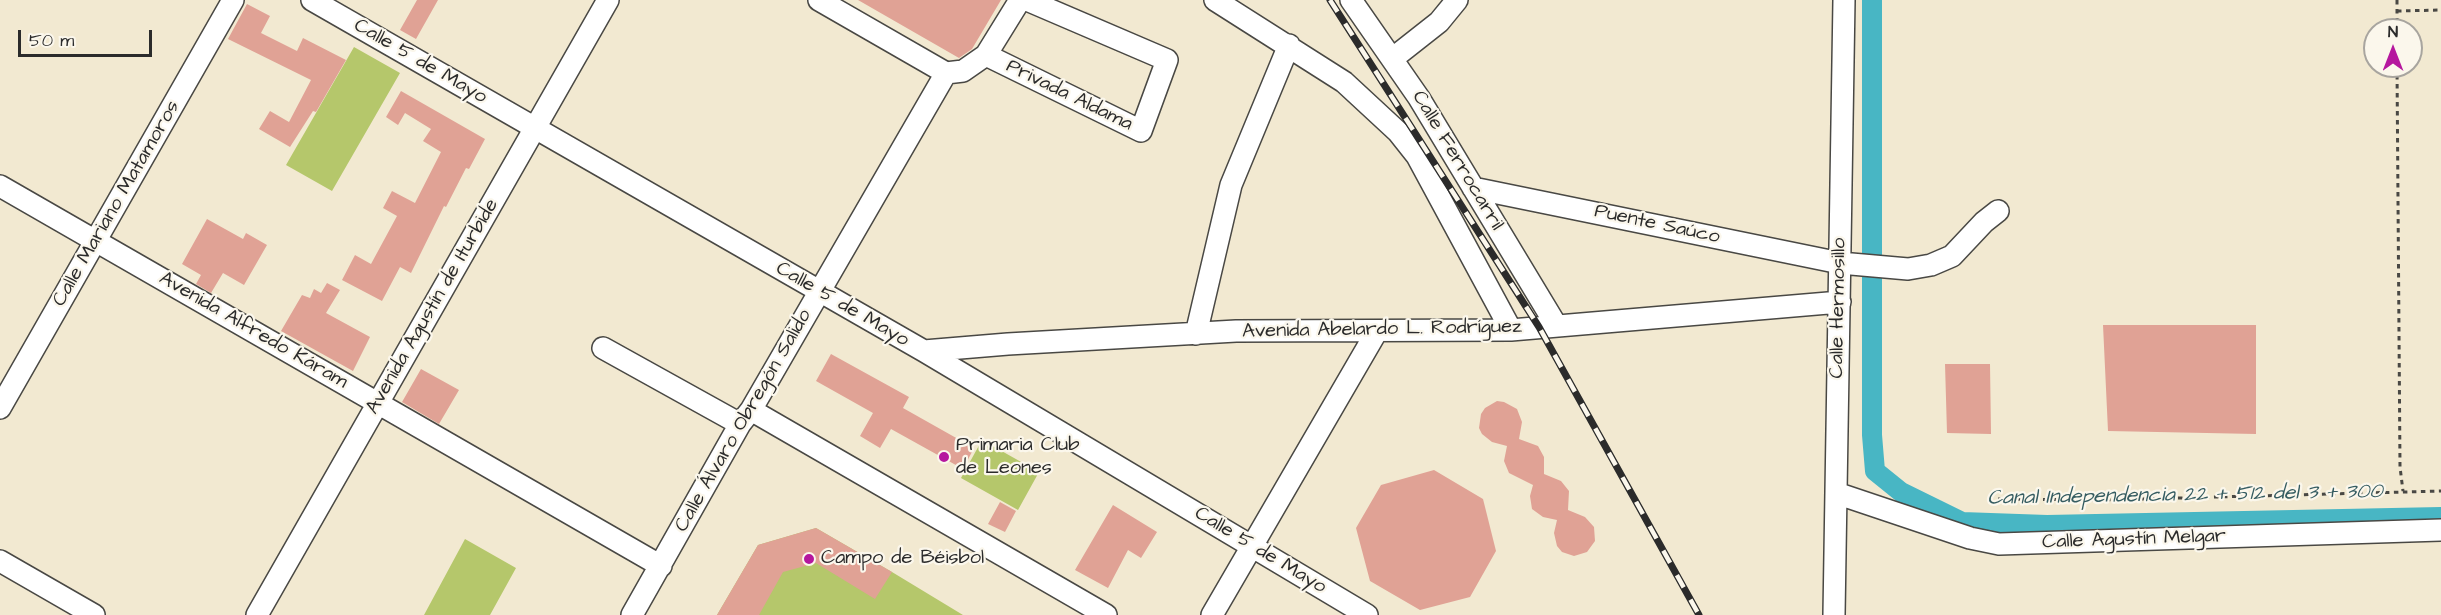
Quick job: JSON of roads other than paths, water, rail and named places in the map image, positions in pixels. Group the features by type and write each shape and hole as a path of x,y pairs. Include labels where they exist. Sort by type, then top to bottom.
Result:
{"street":[{"name":"Calle Mariano Matamoros","path":"0,408 233,0"},
{"name":"Calle 5 de Mayo","path":"312,0 924,351 1367,615"},
{"name":"Avenida Agustín de Iturbide","path":"257,615 608,0"},
{"path":"819,0 946,73 963,71 986,55 1020,0"},
{"name":"Privada Aldama","path":"986,55 1141,131 1167,60 1027,0"},
{"path":"1215,0 1344,82 1398,132 1417,156 1511,330"},
{"name":"Calle Ferrocarril","path":"1351,0 1419,98 1556,325"},
{"path":"1392,59 1439,22 1457,0"},
{"name":"Calle Hermosillo","path":"1834,615 1844,0"},
{"path":"1196,334 1231,185 1289,45"},
{"name":"Calle Álvaro Obregón Salido","path":"632,615 946,73"},
{"name":"Avenida Alfredo Káram","path":"0,186 661,566"},
{"name":"Puente Saúco","path":"1473,188 1841,263 1908,269 1931,265 1952,256 1984,222 1998,211"},
{"name":"Avenida Abelardo L. Rodríguez","path":"924,351 1236,331 1511,330 1840,302"},
{"path":"1212,615 1377,331"},
{"path":"603,348 746,417 1106,615"},
{"name":"Calle Agustín Melgar","path":"1836,493 1971,538 1999,544 2441,530"},
{"path":"0,561 94,615"}],"waterway":[{"name":"Canal Independencia 22 + 512 del 3 + 300","path":"1872,0 1872,435 1875,471 1901,492 1962,522 2047,525 2441,517"}],"railway":[{"path":"1330,0 1539,327 1699,615"}],"place":[{"name":"Primaria Club de Leones","path":"944,457"},
{"name":"Campo de Béisbol","path":"809,559"}]}
